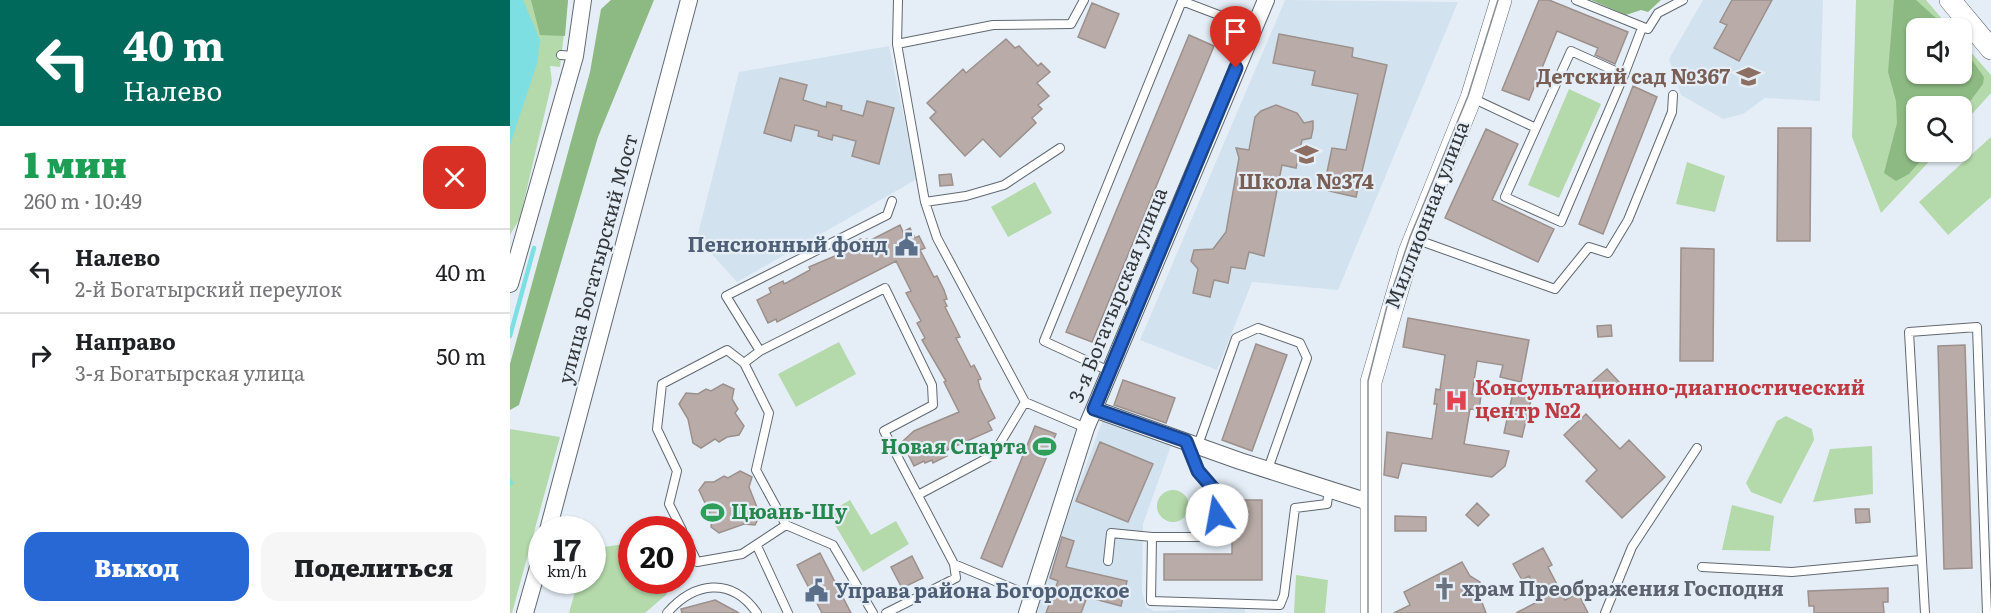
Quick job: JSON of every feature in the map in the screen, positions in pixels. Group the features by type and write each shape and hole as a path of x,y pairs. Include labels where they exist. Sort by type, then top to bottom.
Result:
{"street":[{"path":"510,284 583,0"},
{"name":"улица Богатырский Мост","path":"552,516 689,0"},
{"name":"3-я Богатырская улица","path":"1027,613 1086,428 1266,0"},
{"name":"Миллионная улица","path":"1371,613 1371,382 1392,303 1413,238 1471,98 1501,0"},
{"path":"1952,1 1991,49"},
{"path":"1094,409 1268,470 1372,503"},
{"path":"525,613 530,594"}],"lane":[{"path":"898,0 897,44 925,202 937,238 1025,402 1086,428"},
{"path":"897,44 993,25 1071,24 1084,0"},
{"path":"1576,0 1648,29 1658,13 1683,0"},
{"path":"1109,370 1044,342 1181,1 1253,28"},
{"path":"1624,75 1571,51 1506,197 1561,222 1624,75 1642,28"},
{"path":"1413,238 1555,289 1589,247 1608,253 1628,220 1672,112 1673,95"},
{"path":"1471,98 1536,128"},
{"path":"925,202 966,196 1004,185 1060,148"},
{"path":"760,351 726,296 887,215 892,201"},
{"path":"744,363 760,351 885,288 932,385 933,405 884,431 954,564 956,578 886,613"},
{"path":"1925,613 1909,332 1977,327 1989,553 1987,613"},
{"path":"1108,561 1111,533 1152,537 1218,537 1217,493 1198,471 1192,443 1236,339 1258,328 1300,343 1307,358 1268,470"},
{"path":"675,516 669,504 677,471 657,429 662,384 727,350 744,363 769,413 756,470 786,525 833,545 873,613"},
{"path":"918,495 993,455 1025,402"},
{"path":"1605,613 1632,547 1696,448"},
{"path":"1152,537 1151,601 1281,605 1295,508 1327,504 1329,489"},
{"path":"696,560 697,562 742,554 786,525"},
{"path":"757,546 788,613"},
{"path":"1702,567 1792,572 1921,560"},
{"path":"954,564 1031,596"},
{"path":"667,613 678,600 695,591 713,586 732,590 748,600 757,613"}],"shaded area":[{"name":"Школа №374","path":"1285,0 1458,2 1338,290 1252,282 1217,370 1140,340"},
{"name":"Детский сад №367","path":"1703,0 1823,0 1820,101 1765,98 1743,114 1723,119 1681,95 1669,59"},
{"path":"889,46 917,179 737,282 697,238 739,72"},
{"path":"1103,419 1173,440 1143,524 1142,592 1146,607 1154,611 1245,607 1245,613 1036,613 1046,575"}],"green space":[{"path":"510,0 568,0 560,67 550,66 552,82 520,218 510,235"},
{"path":"531,0 568,0 565,36 540,35"},
{"path":"611,0 654,0 598,137 519,405 510,410 510,364 590,72 601,9"},
{"path":"1591,0 1661,0 1648,12 1641,10 1626,15"},
{"path":"1856,0 1926,0 1941,18 1906,18 1906,84 1972,84 1972,53 1991,75 1991,93 1972,114 1972,96 1906,96 1906,162 1929,162 1881,213 1852,137"},
{"path":"1894,0 1916,0 1936,18 1906,18 1906,84 1972,84 1972,60 1984,77 1983,84 1972,99 1972,96 1906,96 1906,162 1919,162 1909,174 1896,181 1884,173 1897,123 1896,101 1888,72"},
{"path":"1569,89 1601,104 1559,198 1528,185"},
{"path":"1991,137 1991,197 1948,235 1919,202 1963,162 1972,162 1972,154"},
{"path":"1687,162 1725,176 1715,212 1676,204"},
{"path":"1035,182 1052,213 1008,237 991,207"},
{"path":"839,342 856,374 796,407 778,374"},
{"path":"1786,416 1812,429 1814,440 1781,504 1751,492 1746,483 1777,421"},
{"path":"510,429 560,437 538,516 528,516 528,554 512,613 510,613"},
{"path":"1872,446 1873,494 1813,502 1830,449"},
{"path":"1173,490 1184,495 1189,506 1184,517 1173,522 1162,517 1157,506 1162,495"},
{"path":"850,500 871,535 896,521 909,544 863,572 828,513"},
{"path":"1732,505 1774,516 1770,551 1722,550"},
{"path":"618,545 618,594 667,594 645,613 569,613 574,594 606,594 606,547"},
{"path":"1296,575 1328,580 1325,613 1294,613"}],"water":[{"path":"510,0 523,0 540,40 537,64 510,145"}],"building":[{"path":"1539,0 1549,0 1628,32 1615,64 1595,55 1598,48 1557,31 1529,100 1502,90"},
{"path":"1732,0 1772,0 1739,61 1714,48 1727,25 1720,22"},
{"path":"1092,3 1119,14 1105,48 1078,37"},
{"path":"1279,34 1353,48 1352,57 1387,65 1356,197 1329,191 1332,178 1326,177 1332,148 1346,150 1358,94 1312,85 1315,71 1273,63"},
{"path":"1189,35 1214,46 1092,342 1066,332"},
{"path":"1006,39 1015,48 1019,46 1038,66 1041,63 1050,72 1037,83 1049,96 1038,105 1042,109 1032,118 1036,123 1000,157 983,139 965,156 930,118 936,112 927,103 963,69 966,73"},
{"path":"780,78 807,85 803,100 826,107 827,102 842,106 841,110 863,116 867,101 894,108 879,164 852,156 856,141 833,135 832,140 818,136 819,131 795,125 791,141 764,133"},
{"path":"1633,86 1657,97 1603,234 1579,224"},
{"path":"1276,105 1297,113 1304,123 1313,121 1313,129 1311,138 1302,140 1296,168 1282,165 1264,256 1249,252 1245,269 1231,267 1228,283 1214,280 1210,297 1193,293 1198,269 1191,261 1194,250 1213,249 1226,232 1239,158 1236,148 1249,150 1255,117 1261,111"},
{"path":"1778,128 1811,128 1810,241 1777,241"},
{"path":"1486,129 1518,144 1492,200 1554,229 1538,262 1445,218"},
{"path":"951,174 953,185 940,186 939,175"},
{"path":"900,225 903,232 910,228 915,238 919,236 925,248 920,250 934,277 937,276 944,290 947,299 944,300 947,306 945,307 960,337 956,338 971,367 974,365 981,379 978,380 980,388 995,418 988,422 992,430 949,449 945,452 947,456 933,463 932,460 925,463 924,461 914,466 902,442 914,431 959,412 944,382 946,381 922,340 925,338 917,323 921,321 906,293 911,291 896,261 777,322 776,319 768,323 757,300 771,293 769,288 783,281 784,284 810,270 809,267 842,253 854,242 861,239 869,241"},
{"path":"1681,248 1714,249 1713,361 1680,361"},
{"name":"Консультационно-диагностический центр №2","path":"1408,318 1529,340 1521,382 1500,377 1503,365 1477,361 1472,394 1481,395 1479,410 1470,409 1464,444 1509,451 1505,466 1492,477 1402,463 1398,478 1384,475 1387,432 1432,439 1437,404 1434,404 1436,389 1440,390 1445,355 1403,347"},
{"path":"1611,325 1612,336 1598,337 1597,326"},
{"path":"1256,344 1287,355 1252,451 1222,440"},
{"path":"1965,345 1972,568 1944,569 1938,346"},
{"path":"1607,369 1620,383 1605,396 1592,382"},
{"path":"1123,380 1175,398 1166,423 1114,405"},
{"path":"723,384 734,389 732,399 738,409 735,413 744,426 739,435 727,437 719,442 715,439 701,448 693,443 688,419 679,404 686,393 698,394 706,389 711,391"},
{"path":"1514,388 1533,392 1522,437 1504,433"},
{"path":"1586,414 1620,449 1629,440 1665,477 1622,518 1586,481 1597,470 1564,435"},
{"path":"1035,426 1056,434 1002,567 981,558"},
{"path":"1100,442 1153,464 1128,522 1076,501"},
{"path":"740,471 752,477 749,487 760,515 755,525 744,524 719,533 711,527 712,518 699,490 705,482 714,482 724,476 728,478"},
{"path":"1232,500 1262,500 1262,580 1164,580 1164,554 1232,554"},
{"path":"1477,503 1489,515 1478,526 1466,515"},
{"path":"1855,509 1869,509 1870,522 1856,523"},
{"path":"1395,516 1426,517 1426,531 1395,531"},
{"path":"1062,537 1074,541 1066,567 1127,581 1121,606 1087,597 1081,613 1046,613 1058,581 1050,578"},
{"path":"1543,548 1552,565 1548,567 1565,600 1578,593 1588,613 1516,613 1541,600 1529,576 1522,580 1513,564"},
{"path":"820,553 851,613 822,613 797,565"},
{"path":"912,556 923,578 902,588 891,567"},
{"name":"храм Преображения Господня","path":"1462,562 1470,576 1480,582 1478,592 1486,613 1394,613 1410,605 1404,592"},
{"path":"1888,588 1888,602 1883,602 1884,613 1814,613 1814,606 1809,606 1808,591"},
{"path":"715,600 739,613 682,613 681,609"}],"waterway":[{"path":"510,336 534,248"}],"tram line":[{"path":"1368,613 1368,381 1388,302 1410,237 1468,96 1498,0"}],"place":[{"name":"Детский сад №367","path":"1748,77"},
{"name":"Школа №374","path":"1306,155"},
{"name":"Пенсионный фонд","path":"906,245"},
{"name":"Консультационно-диагностический центр №2","path":"1457,400"},
{"name":"Новая Спарта","path":"1045,447"},
{"name":"Цюань-Шу","path":"713,512"},
{"name":"храм Преображения Господня","path":"1444,589"},
{"name":"Управа района Богородское","path":"817,591"}],"route":[{"path":"1217,515 1217,493 1198,471 1186,441 1094,409 1236,68"}]}
